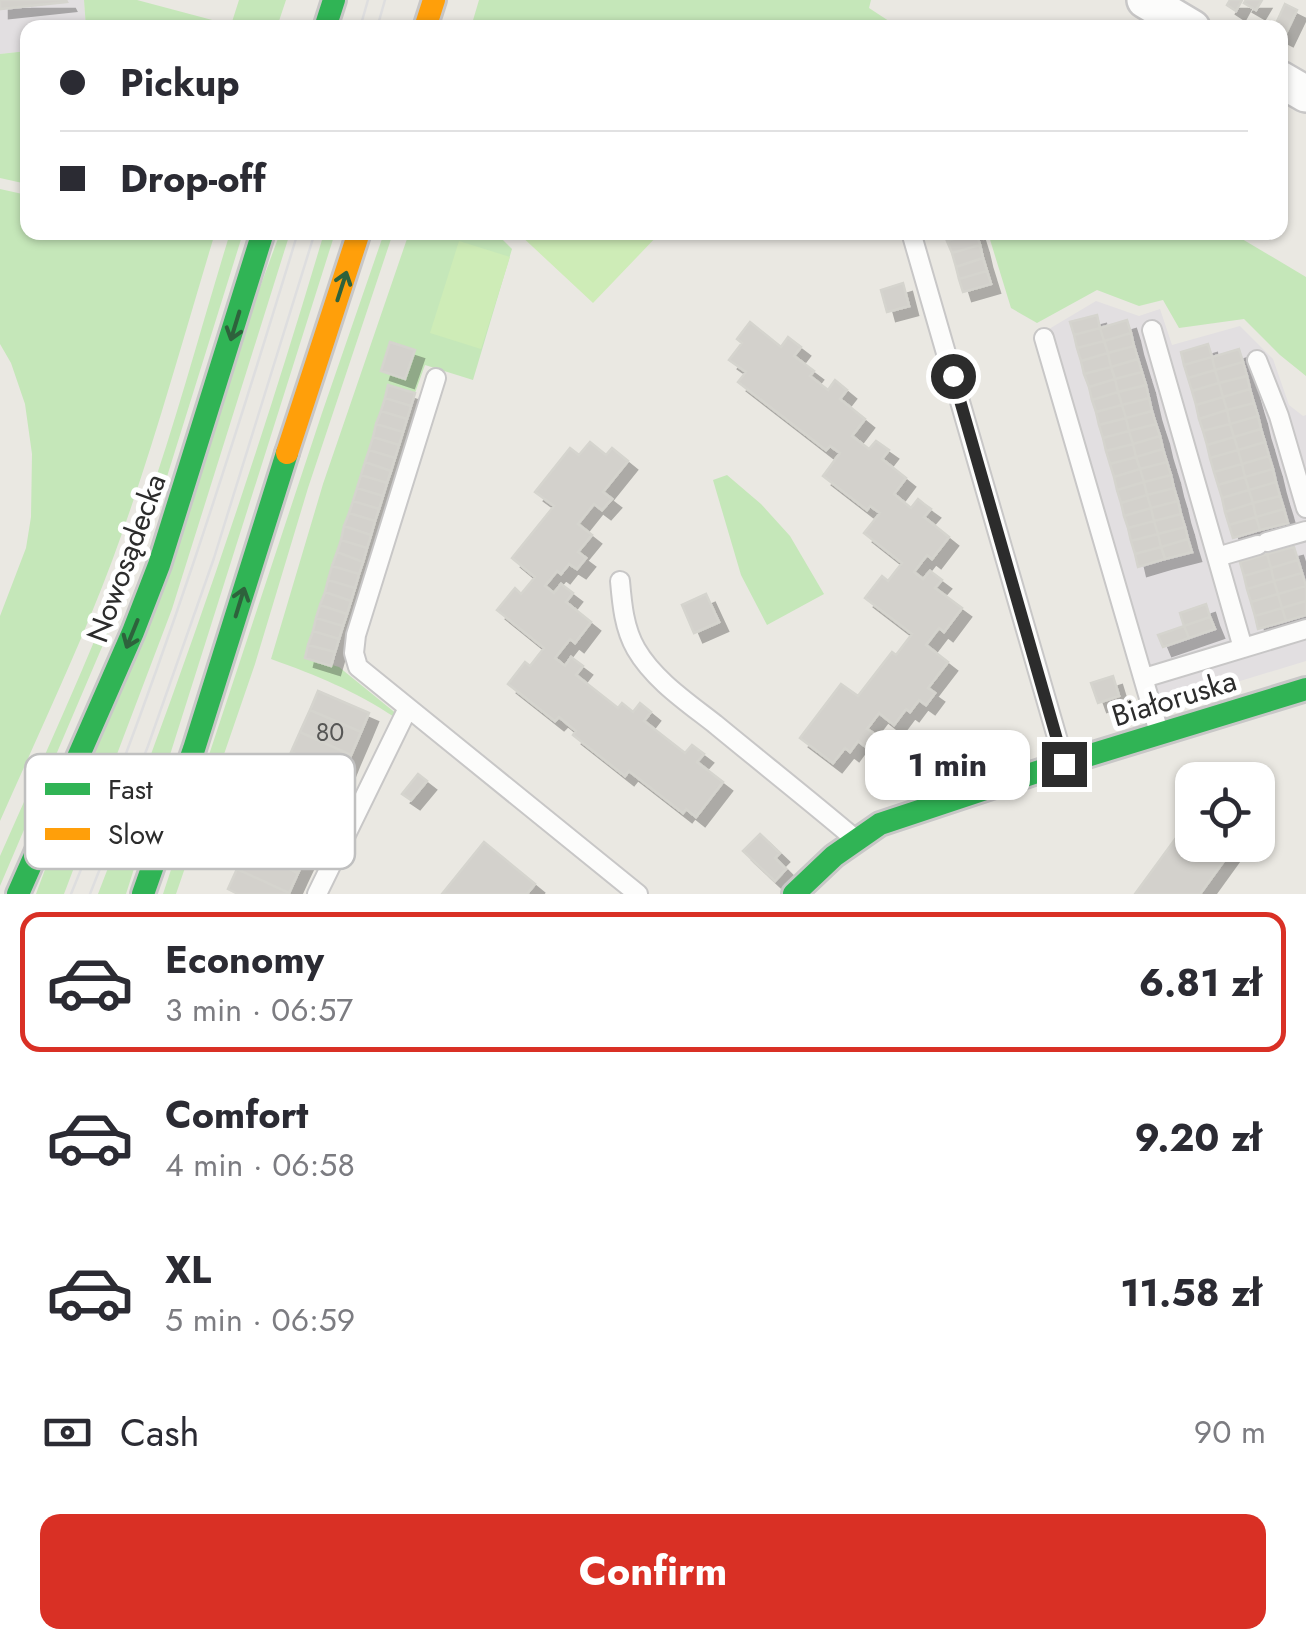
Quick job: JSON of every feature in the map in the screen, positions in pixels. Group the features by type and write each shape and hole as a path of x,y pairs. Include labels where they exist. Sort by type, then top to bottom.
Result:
{"main road":[{"name":"Nowosądecka","path":"79,754 159,565 261,240"},
{"path":"192,754 356,240"},
{"name":"Białoruska","path":"794,894 822,864 880,824 1306,689"},
{"name":"Nowosądecka","path":"18,894 29,869"},
{"path":"143,894 152,869"}],"street":[{"path":"1145,0 1179,20"}],"lane":[{"path":"913,240 1064,764"},
{"path":"1152,330 1243,648"},
{"path":"1044,338 1160,734"},
{"path":"1257,360 1279,416 1306,508"},
{"path":"436,378 356,635 354,653 358,666 638,894"},
{"path":"1217,557 1306,531"},
{"path":"620,581 627,627 649,666 854,839"},
{"path":"1144,678 1306,629"},
{"path":"355,816 408,708"},
{"path":"317,894 329,869"}],"shaded area":[{"path":"0,0 84,0 85,20 20,20 20,52 0,54"},
{"path":"1096,301 1139,316 1160,309 1172,345 1240,326 1273,359 1289,405 1306,415 1306,661 1155,707 1044,332"}],"green space":[{"path":"84,0 137,0 212,20 85,20"},
{"path":"239,0 286,0 279,20 233,20"},
{"path":"479,0 871,0 869,8 887,20 473,20"},
{"path":"20,52 20,182 0,178 0,54"},
{"path":"0,189 20,193 20,240 213,240 112,561 30,754 25,754 25,765 0,821 0,616 26,548 31,517 32,454 25,404 0,344"},
{"path":"228,240 241,240 146,544 56,754 45,754 137,533"},
{"path":"277,240 288,240 172,609 117,754 88,754"},
{"path":"322,240 333,240 170,754 151,754 218,565"},
{"path":"382,240 391,240 224,754 209,754"},
{"path":"407,240 503,240 512,249 473,380 425,365 415,393 388,386 305,657 339,667 398,715 396,718 335,684 271,659 323,484"},
{"path":"526,240 653,240 593,303"},
{"path":"990,240 1244,240 1306,277 1306,376 1244,319 1179,328 1163,300 1139,306 1097,290 1037,323 1011,308"},
{"path":"459,241 510,257 481,349 430,333"},
{"path":"727,475 790,536 824,594 767,625 741,575 713,480"},
{"path":"25,799 25,827 0,886 0,856"},
{"path":"45,869 73,869 64,894 36,894"},
{"path":"107,869 134,869 126,894 98,894"},
{"path":"171,869 185,869 176,894 163,894"}],"building":[{"path":"0,0 66,0 67,2 0,9"},
{"path":"1230,0 1242,0 1236,11 1227,5"},
{"path":"1262,0 1256,10 1244,3"},
{"path":"1285,4 1297,10 1288,29 1288,20 1278,20"},
{"path":"978,240 980,245 952,253 947,241"},
{"path":"980,245 983,258 956,267 952,253"},
{"path":"983,258 987,271 959,279 956,267"},
{"path":"987,271 991,284 963,292 959,279"},
{"path":"903,283 909,306 887,312 881,290"},
{"path":"1097,315 1100,328 1074,335 1070,322"},
{"path":"1127,320 1131,333 1104,341 1100,328"},
{"path":"750,322 781,347 788,337 801,347 794,356 814,371 810,376 828,390 835,380 847,390 840,399 865,419 852,436 869,449 876,441 889,450 882,459 906,478 894,494 911,508 918,499 931,509 924,517 949,537 932,559 927,555 914,572 923,579 930,571 942,580 935,588 962,608 944,632 939,628 926,645 948,662 928,688 935,693 926,705 919,700 910,712 906,709 894,725 879,713 867,729 875,734 866,747 858,741 850,752 845,748 833,763 800,738 841,684 858,696 892,652 896,655 912,634 865,598 882,576 888,581 902,563 864,533 880,513 870,506 867,510 823,476 840,453 830,446 826,450 738,382 746,372 729,360 742,343 737,339"},
{"path":"1100,328 1104,341 1077,348 1074,335"},
{"path":"1131,333 1134,346 1108,353 1104,341"},
{"path":"1104,341 1108,353 1081,361 1077,348"},
{"path":"390,342 415,350 405,379 381,371"},
{"path":"1208,344 1212,357 1184,365 1181,352"},
{"path":"1134,346 1138,359 1111,367 1108,353"},
{"path":"1239,349 1243,362 1215,370 1212,357"},
{"path":"1108,353 1111,367 1084,374 1081,361"},
{"path":"1212,357 1215,370 1188,378 1184,365"},
{"path":"1138,359 1142,372 1115,379 1111,367"},
{"path":"1243,362 1247,376 1219,383 1215,370"},
{"path":"1111,367 1115,379 1089,387 1084,374"},
{"path":"1215,370 1219,383 1192,391 1188,378"},
{"path":"1142,372 1146,385 1118,392 1115,379"},
{"path":"1247,376 1250,389 1223,397 1219,383"},
{"path":"1115,379 1118,392 1092,400 1089,387"},
{"path":"1219,383 1223,397 1196,405 1192,391"},
{"path":"388,385 415,393 411,406 385,398"},
{"path":"1146,385 1149,398 1122,405 1118,392"},
{"path":"1250,389 1254,403 1227,410 1223,397"},
{"path":"1118,392 1122,405 1096,412 1092,400"},
{"path":"1223,397 1227,410 1199,419 1196,405"},
{"path":"385,398 411,406 407,419 381,411"},
{"path":"1149,398 1152,411 1126,418 1122,405"},
{"path":"1254,403 1258,416 1230,424 1227,410"},
{"path":"1122,405 1126,418 1099,425 1096,412"},
{"path":"1227,410 1230,424 1203,431 1199,419"},
{"path":"381,411 407,419 403,432 376,424"},
{"path":"1152,411 1156,424 1129,431 1126,418"},
{"path":"1258,416 1261,429 1234,437 1230,424"},
{"path":"1126,418 1129,431 1103,438 1099,425"},
{"path":"376,424 403,432 399,445 373,437"},
{"path":"1156,424 1160,436 1133,444 1129,431"},
{"path":"1230,424 1234,437 1207,445 1203,431"},
{"path":"1261,429 1265,442 1238,450 1234,437"},
{"path":"1129,431 1133,444 1106,451 1103,438"},
{"path":"1160,436 1163,449 1136,457 1133,444"},
{"path":"373,437 399,445 395,458 369,450"},
{"path":"1234,437 1238,450 1210,458 1207,445"},
{"path":"590,442 606,455 612,448 628,461 603,492 612,499 602,510 594,504 578,524 592,535 578,552 586,558 577,569 569,564 561,574 557,571 545,586 554,593 561,584 573,593 566,602 591,622 575,643 570,639 555,658 565,666 571,657 583,666 576,675 618,708 622,703 633,712 640,703 651,712 644,721 685,753 692,745 704,754 697,762 723,782 696,817 686,809 683,813 629,771 625,776 573,735 576,731 559,717 555,721 508,684 525,662 530,666 544,648 497,610 515,588 521,594 535,577 512,558 554,506 535,492 570,448 579,455"},
{"path":"1265,442 1269,456 1242,464 1238,450"},
{"path":"1133,444 1136,457 1110,464 1106,451"},
{"path":"1163,449 1167,462 1140,469 1136,457"},
{"path":"369,450 395,458 391,471 365,462"},
{"path":"1238,450 1242,464 1214,472 1210,458"},
{"path":"1269,456 1273,469 1245,477 1242,464"},
{"path":"1136,457 1140,469 1114,477 1110,464"},
{"path":"365,462 391,471 387,483 361,475"},
{"path":"1167,462 1171,475 1144,482 1140,469"},
{"path":"1242,464 1245,477 1218,485 1214,472"},
{"path":"1140,469 1144,482 1117,490 1114,477"},
{"path":"1273,469 1276,482 1249,490 1245,477"},
{"path":"361,475 387,483 383,496 357,488"},
{"path":"1171,475 1174,488 1147,495 1144,482"},
{"path":"1245,477 1249,490 1222,498 1218,485"},
{"path":"1144,482 1147,495 1121,503 1117,490"},
{"path":"1276,482 1280,496 1253,503 1249,490"},
{"path":"357,488 383,496 379,509 353,501"},
{"path":"1174,488 1178,501 1151,508 1147,495"},
{"path":"1249,490 1253,503 1225,512 1222,498"},
{"path":"1147,495 1151,508 1124,516 1121,503"},
{"path":"1280,496 1284,509 1256,517 1253,503"},
{"path":"353,501 379,509 375,521 349,513"},
{"path":"1178,501 1181,514 1154,521 1151,508"},
{"path":"1253,503 1256,517 1229,525 1225,512"},
{"path":"1151,508 1154,521 1128,528 1124,516"},
{"path":"1284,509 1288,523 1260,530 1256,517"},
{"path":"349,513 375,521 371,535 344,526"},
{"path":"1181,514 1185,527 1158,534 1154,521"},
{"path":"1256,517 1260,530 1233,538 1229,525"},
{"path":"1154,521 1158,534 1131,541 1128,528"},
{"path":"344,526 371,535 367,548 341,540"},
{"path":"1185,527 1188,539 1161,547 1158,534"},
{"path":"1158,534 1161,547 1135,554 1131,541"},
{"path":"1188,539 1192,552 1165,559 1161,547"},
{"path":"341,540 367,548 363,562 337,552"},
{"path":"1161,547 1165,559 1138,567 1135,554"},
{"path":"1294,547 1298,560 1271,568 1267,554"},
{"path":"337,552 363,562 359,574 332,566"},
{"path":"1267,554 1271,568 1244,576 1240,562"},
{"path":"1298,560 1302,573 1274,581 1271,568"},
{"path":"332,566 359,574 355,588 328,580"},
{"path":"1271,568 1274,581 1247,589 1244,576"},
{"path":"1302,573 1306,586 1278,594 1274,581"},
{"path":"328,580 355,588 351,601 325,592"},
{"path":"1274,581 1278,594 1251,602 1247,589"},
{"path":"1306,586 1306,601 1282,608 1278,594"},
{"path":"325,592 351,601 347,614 320,605"},
{"path":"706,594 719,622 694,633 682,605"},
{"path":"1278,594 1282,608 1255,616 1251,602"},
{"path":"1306,601 1306,615 1286,621 1282,608"},
{"path":"1206,604 1210,617 1184,626 1180,613"},
{"path":"320,605 347,614 343,626 316,618"},
{"path":"1282,608 1286,621 1258,629 1255,616"},
{"path":"1210,617 1215,629 1189,638 1184,626"},
{"path":"316,618 343,626 339,639 313,631"},
{"path":"1184,626 1189,638 1163,647 1158,635"},
{"path":"313,631 339,639 335,652 308,645"},
{"path":"308,645 335,652 331,666 305,658"},
{"path":"1113,676 1119,696 1098,703 1091,683"},
{"path":"318,691 369,713 361,732 310,710"},
{"path":"310,710 361,732 349,754 300,732"},
{"path":"300,732 349,754 296,754 291,752"},
{"path":"418,774 427,781 411,800 402,794"},
{"path":"760,834 780,853 775,858 786,869 775,881 743,851"},
{"path":"1175,839 1175,862 1223,862 1200,894 1135,894"},
{"path":"484,842 535,884 527,894 442,894"},
{"path":"237,869 290,869 298,873 289,893"},
{"path":"237,869 289,893 238,894 228,889"}],"tram line":[{"path":"362,20 368,0"},
{"path":"379,20 385,0"},
{"path":"126,754 192,566 296,240"},
{"path":"145,754 214,558 313,240"},
{"path":"71,894 81,869"},
{"path":"90,894 100,869"}],"traffic: fast":[{"path":"328,20 334,0"},
{"path":"79,754 159,565 261,240"},
{"path":"192,754 287,453"},
{"path":"794,894 834,856 880,824 1306,689"},
{"path":"18,894 29,869"},
{"path":"143,894 152,869"}],"traffic: slow":[{"path":"428,20 434,0"},
{"path":"287,453 356,240"}],"route":[{"path":"953,376 1064,764"}]}
